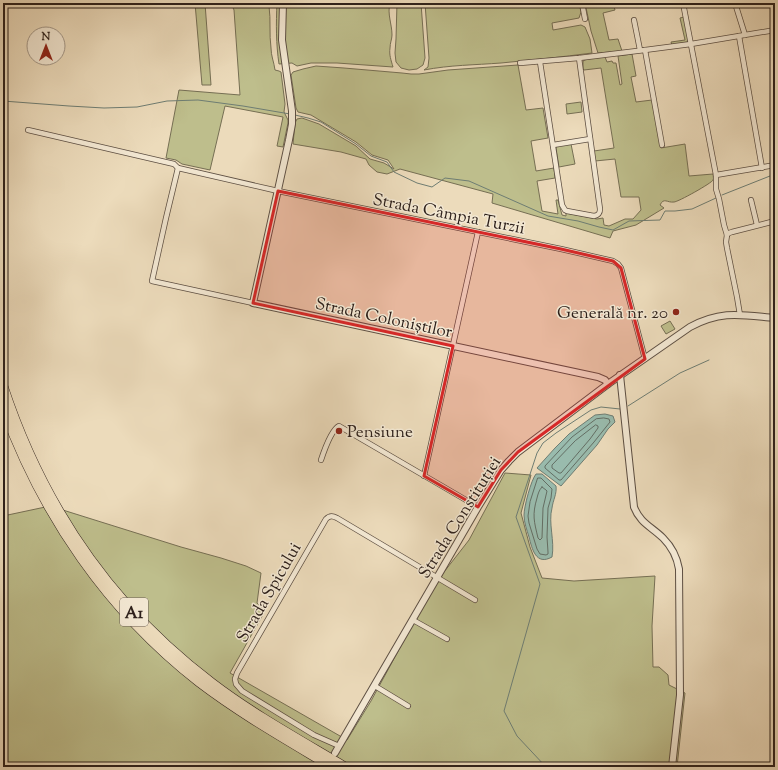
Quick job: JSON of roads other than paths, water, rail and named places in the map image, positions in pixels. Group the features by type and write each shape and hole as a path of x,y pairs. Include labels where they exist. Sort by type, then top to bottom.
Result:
{"highway":[{"name":"A1","path":"3,386 36,470 54,502 69,528 92,561 127,605 169,647 213,684 240,703 345,767"},
{"name":"A1","path":"3,407 25,462 54,516 86,565 122,610 164,652 209,689 262,725 332,767"}],"street":[{"path":"253,303 290,140 292,114 282,40 283,3"},
{"path":"582,3 585,19"},
{"path":"683,3 716,175 716,189 727,235 726,242 740,314"},
{"path":"735,3 745,35"},
{"path":"634,20 643,50 662,145"},
{"path":"520,63 579,58 691,44 775,30"},
{"path":"739,36 762,168"},
{"path":"540,62 563,207 567,211 594,216 599,214 600,209 579,58"},
{"name":"Strada Câmpia Turzii","path":"28,130 174,164 178,168 278,191 614,261 621,268 645,359"},
{"path":"553,145 590,139"},
{"path":"716,175 775,165"},
{"name":"Strada Coloniștilor","path":"178,168 152,281 598,377 605,380 608,384"},
{"path":"751,200 757,225"},
{"path":"727,235 732,232 775,221"},
{"path":"424,476 478,232"},
{"name":"Strada Constituției","path":"335,754 478,507 501,470 509,461 531,442 620,375 700,322 725,315 740,314 775,318"},
{"path":"620,375 634,507 642,522 669,545 679,568 680,694 672,767"},
{"path":"321,460 335,429 338,426 342,427 478,507"},
{"name":"Strada Spicului","path":"339,746 314,735 260,702 238,687 235,681 237,673 324,521 332,516 337,518 437,578"},
{"path":"437,578 475,600"},
{"path":"413,620 447,639"},
{"path":"374,686 408,706"}],"water":[{"path":"605,414 613,416 615,422 561,486 537,468 569,434 595,415"},
{"path":"536,474 542,474 556,486 551,514 553,551 552,557 547,559 538,558 533,551 524,518 528,494"}],"waterway":[{"path":"3,101 104,108 137,107 167,101 198,100 290,114"},
{"path":"295,115 321,122 356,144 371,156 387,162 394,172 417,183 432,187 445,178 469,181 548,216 578,221 613,230 629,221 660,220 665,211 692,209 716,198"},
{"path":"722,195 775,174"},
{"path":"628,406 680,373 709,360"},
{"path":"546,767 517,736 504,711 540,584 516,517 537,453 543,443 591,410 601,407 620,409"}],"place":[{"name":"Generală nr. 20","path":"676,312"},
{"name":"Pensiune","path":"339,431"}]}
